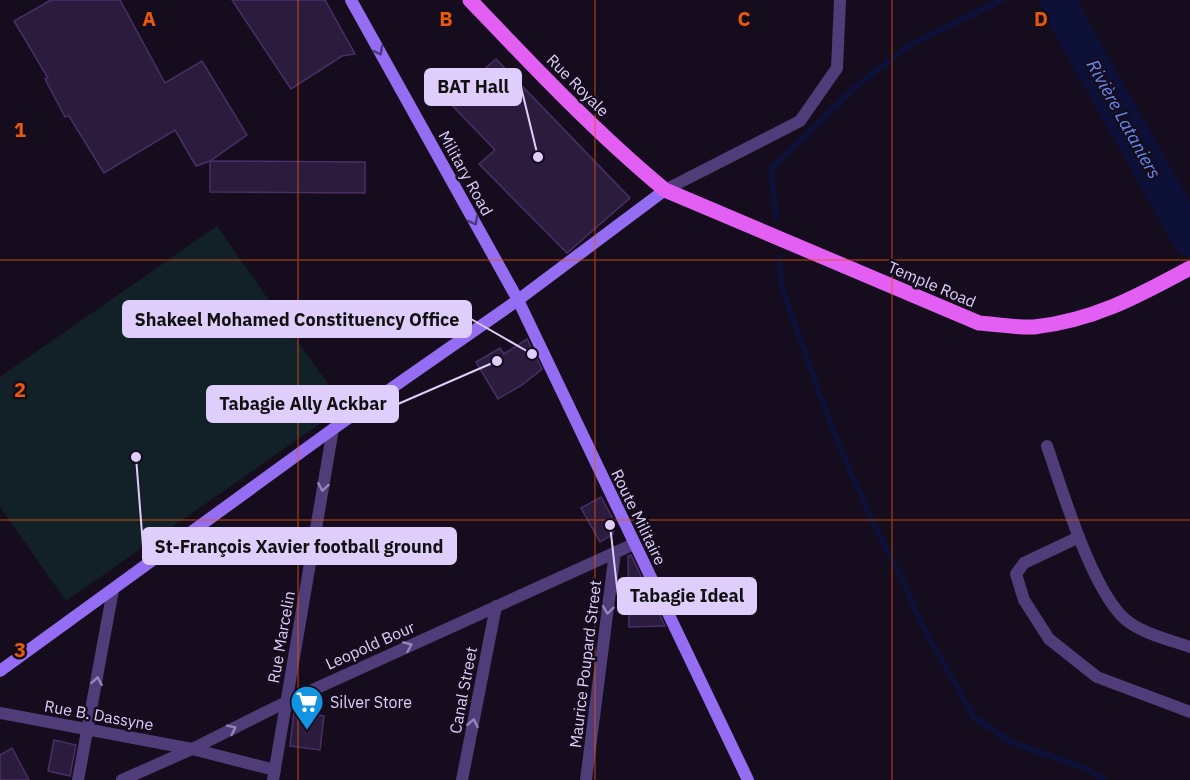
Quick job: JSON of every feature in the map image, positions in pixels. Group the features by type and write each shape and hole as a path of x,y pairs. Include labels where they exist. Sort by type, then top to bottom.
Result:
{"main road":[{"name":"Military Road","path":"351,0 518,300"},
{"name":"Rue Royale","path":"470,0 630,162 665,190"},
{"path":"0,671 333,429 518,300 665,190"},
{"name":"Temple Road","path":"665,190 979,323 1033,327 1098,314 1190,268"},
{"name":"Route Militaire","path":"518,300 748,780"}],"street":[{"path":"665,190 800,121 837,68 840,0"},
{"name":"Rue Marcelin","path":"274,775 333,429"},
{"path":"1047,446 1080,537 1107,598 1129,622 1151,633 1190,647"},
{"path":"1080,537 1024,563 1016,574 1024,600 1049,639 1097,677 1190,712"},
{"name":"Leopold Bour","path":"122,780 192,749 286,702 634,544"},
{"name":"Maurice Poupard Street","path":"586,780 615,552"},
{"path":"78,780 113,590"},
{"name":"Canal Street","path":"462,780 496,606"},
{"name":"Rue B. Dassyne","path":"0,713 192,749 274,775"}],"shaded area":[{"path":"217,226 344,407 66,601 0,507 0,377"}],"building":[{"path":"51,0 120,0 165,83 202,61 247,135 210,161 196,166 175,130 104,173 69,116 65,117 45,79 48,78 14,21"},
{"path":"232,0 325,0 355,54 342,56 291,89"},
{"path":"496,59 630,198 567,253 479,164 495,150 448,101"},
{"path":"210,161 365,162 365,193 210,192"},
{"path":"527,339 542,369 522,385 498,399 476,362 500,348 504,354"},
{"path":"601,497 615,523 613,534 600,542 581,508"},
{"path":"631,555 665,626 629,627 628,556"},
{"name":"Silver Store","path":"294,712 324,716 320,750 290,746"},
{"path":"54,740 76,745 70,776 48,771"},
{"path":"12,748 29,780 0,780 0,755"}],"waterway":[{"path":"776,218 771,169 853,89 908,46 1002,0"},
{"name":"Rivière Lataniers","path":"1058,0 1190,238"},
{"path":"779,258 782,288 832,428 869,514 923,627 974,717 1013,743 1085,768 1104,780"}],"place":[{"name":"BAT Hall","path":"538,157"},
{"name":"Shakeel Mohamed Constituency Office","path":"532,354"},
{"name":"Tabagie Ally Ackbar","path":"497,361"},
{"name":"St-François Xavier football ground","path":"136,457"},
{"name":"Tabagie Ideal","path":"610,525"},
{"name":"Silver Store","path":"307,731"}]}
